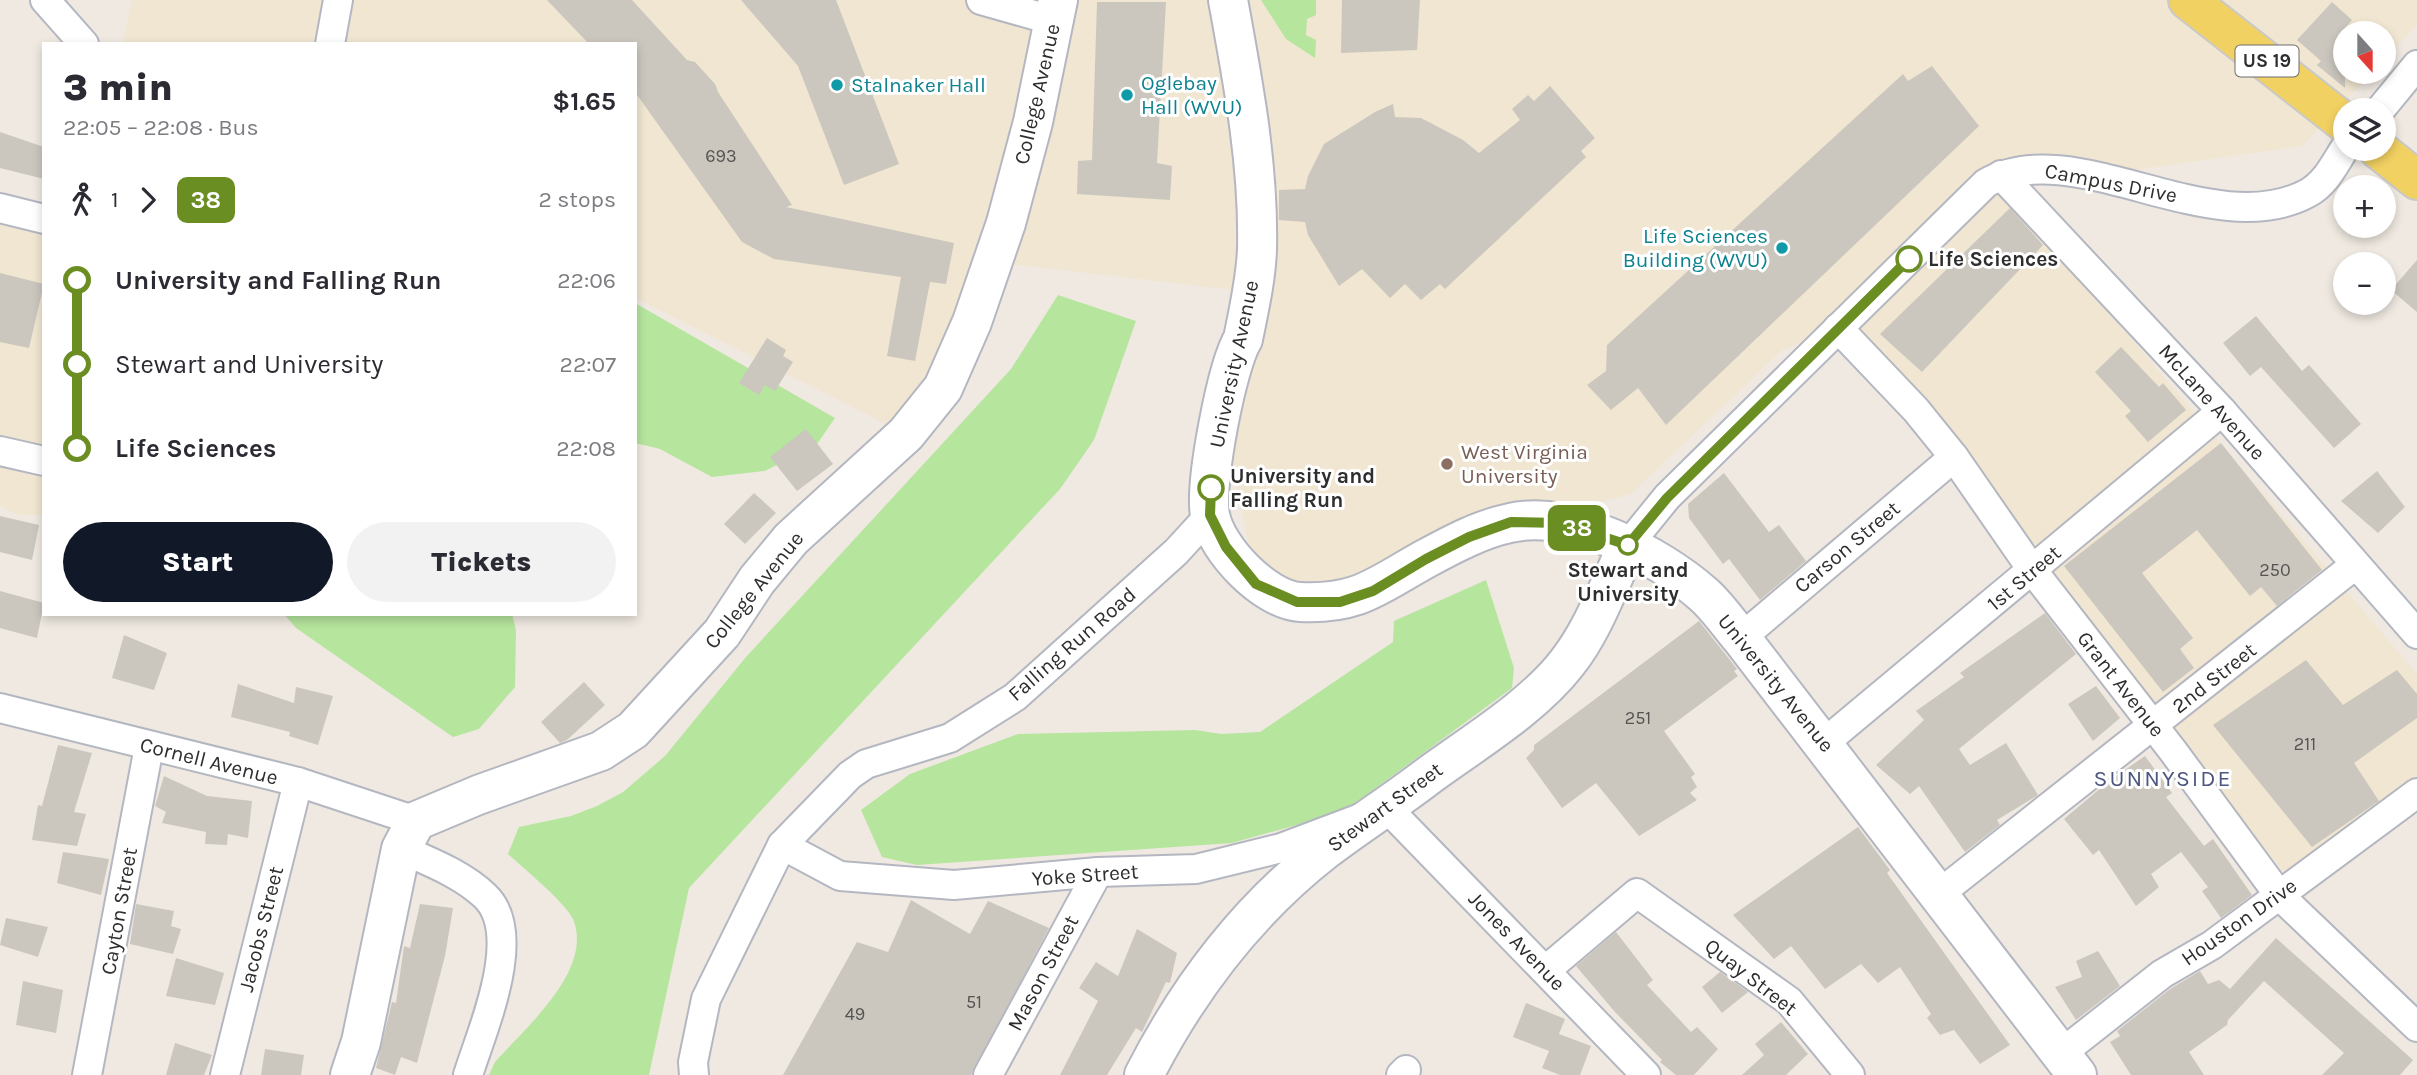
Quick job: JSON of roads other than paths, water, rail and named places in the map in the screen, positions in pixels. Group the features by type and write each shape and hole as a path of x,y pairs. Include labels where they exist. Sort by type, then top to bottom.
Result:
{"main road":[{"name":"US 19","path":"2188,0 2333,114"},
{"path":"2393,161 2417,180"}],"street":[{"path":"45,0 82,42"},
{"path":"330,42 338,0"},
{"path":"981,0 1057,10"},
{"name":"University Avenue","path":"1228,0 1246,100 1255,188 1257,250 1243,339 1237,348 1213,462 1210,515 1226,547 1256,584 1297,602 1340,602 1373,591 1469,537 1511,522 1560,523 1628,545 1664,563 1705,595 1741,638 1825,743 2070,1064"},
{"name":"College Avenue","path":"409,835 478,795 601,751 633,730 722,632 757,580 791,539 906,434 943,388 972,322 1006,223 1057,10"},
{"path":"2390,98 2417,65"},
{"name":"Campus Drive","path":"1628,545 1667,498 1986,183 2001,175 2037,168 2229,207 2275,206 2309,192 2332,172 2338,161"},
{"name":"McLane Avenue","path":"2001,175 2222,411 2417,634"},
{"path":"0,208 42,218"},
{"name":"Grant Avenue","path":"1838,328 1916,410 1954,457 2033,571 2279,895 2417,1027"},
{"name":"1st Street","path":"1825,743 2222,411"},
{"path":"0,451 42,461"},
{"name":"Carson Street","path":"1741,638 1954,457"},
{"name":"Falling Run Road","path":"694,1075 693,1062 706,999 782,845 850,775 866,764 950,738 1015,697 1176,552 1210,515"},
{"name":"Stewart Street","path":"1144,1075 1179,1012 1221,952 1324,851 1387,808 1529,700 1567,663 1628,545"},
{"name":"2nd Street","path":"1939,894 2355,565"},
{"name":"Cornell Avenue","path":"0,708 298,782 409,835 487,898 499,916 503,933 501,958 468,1075"},
{"name":"Cayton Street","path":"88,1075 149,747"},
{"name":"Jacobs Street","path":"225,1075 298,782"},
{"name":"Houston Drive","path":"2070,1064 2162,974 2212,945 2417,793"},
{"name":"Yoke Street","path":"782,845 840,876 954,885 1098,872 1196,869 1281,848 1387,808"},
{"name":"Jones Avenue","path":"1387,808 1646,1075"},
{"path":"350,1075 361,1042 409,835"},
{"name":"Mason Street","path":"988,1075 1098,872"},
{"name":"Quay Street","path":"1546,970 1637,893 1789,1001 1850,1075"}],"place":[{"name":"Stalnaker Hall","path":"837,85"},
{"name":"Oglebay Hall (WVU)","path":"1127,95"},
{"name":"Life Sciences Building (WVU)","path":"1782,248"},
{"name":"Life Sciences","path":"1909,259"},
{"name":"West Virginia University","path":"1447,464"},
{"name":"University and Falling Run","path":"1211,488"},
{"name":"Stewart and University","path":"1628,545"}],"district":[{"name":"SUNNYSIDE","path":"2163,778"}]}
